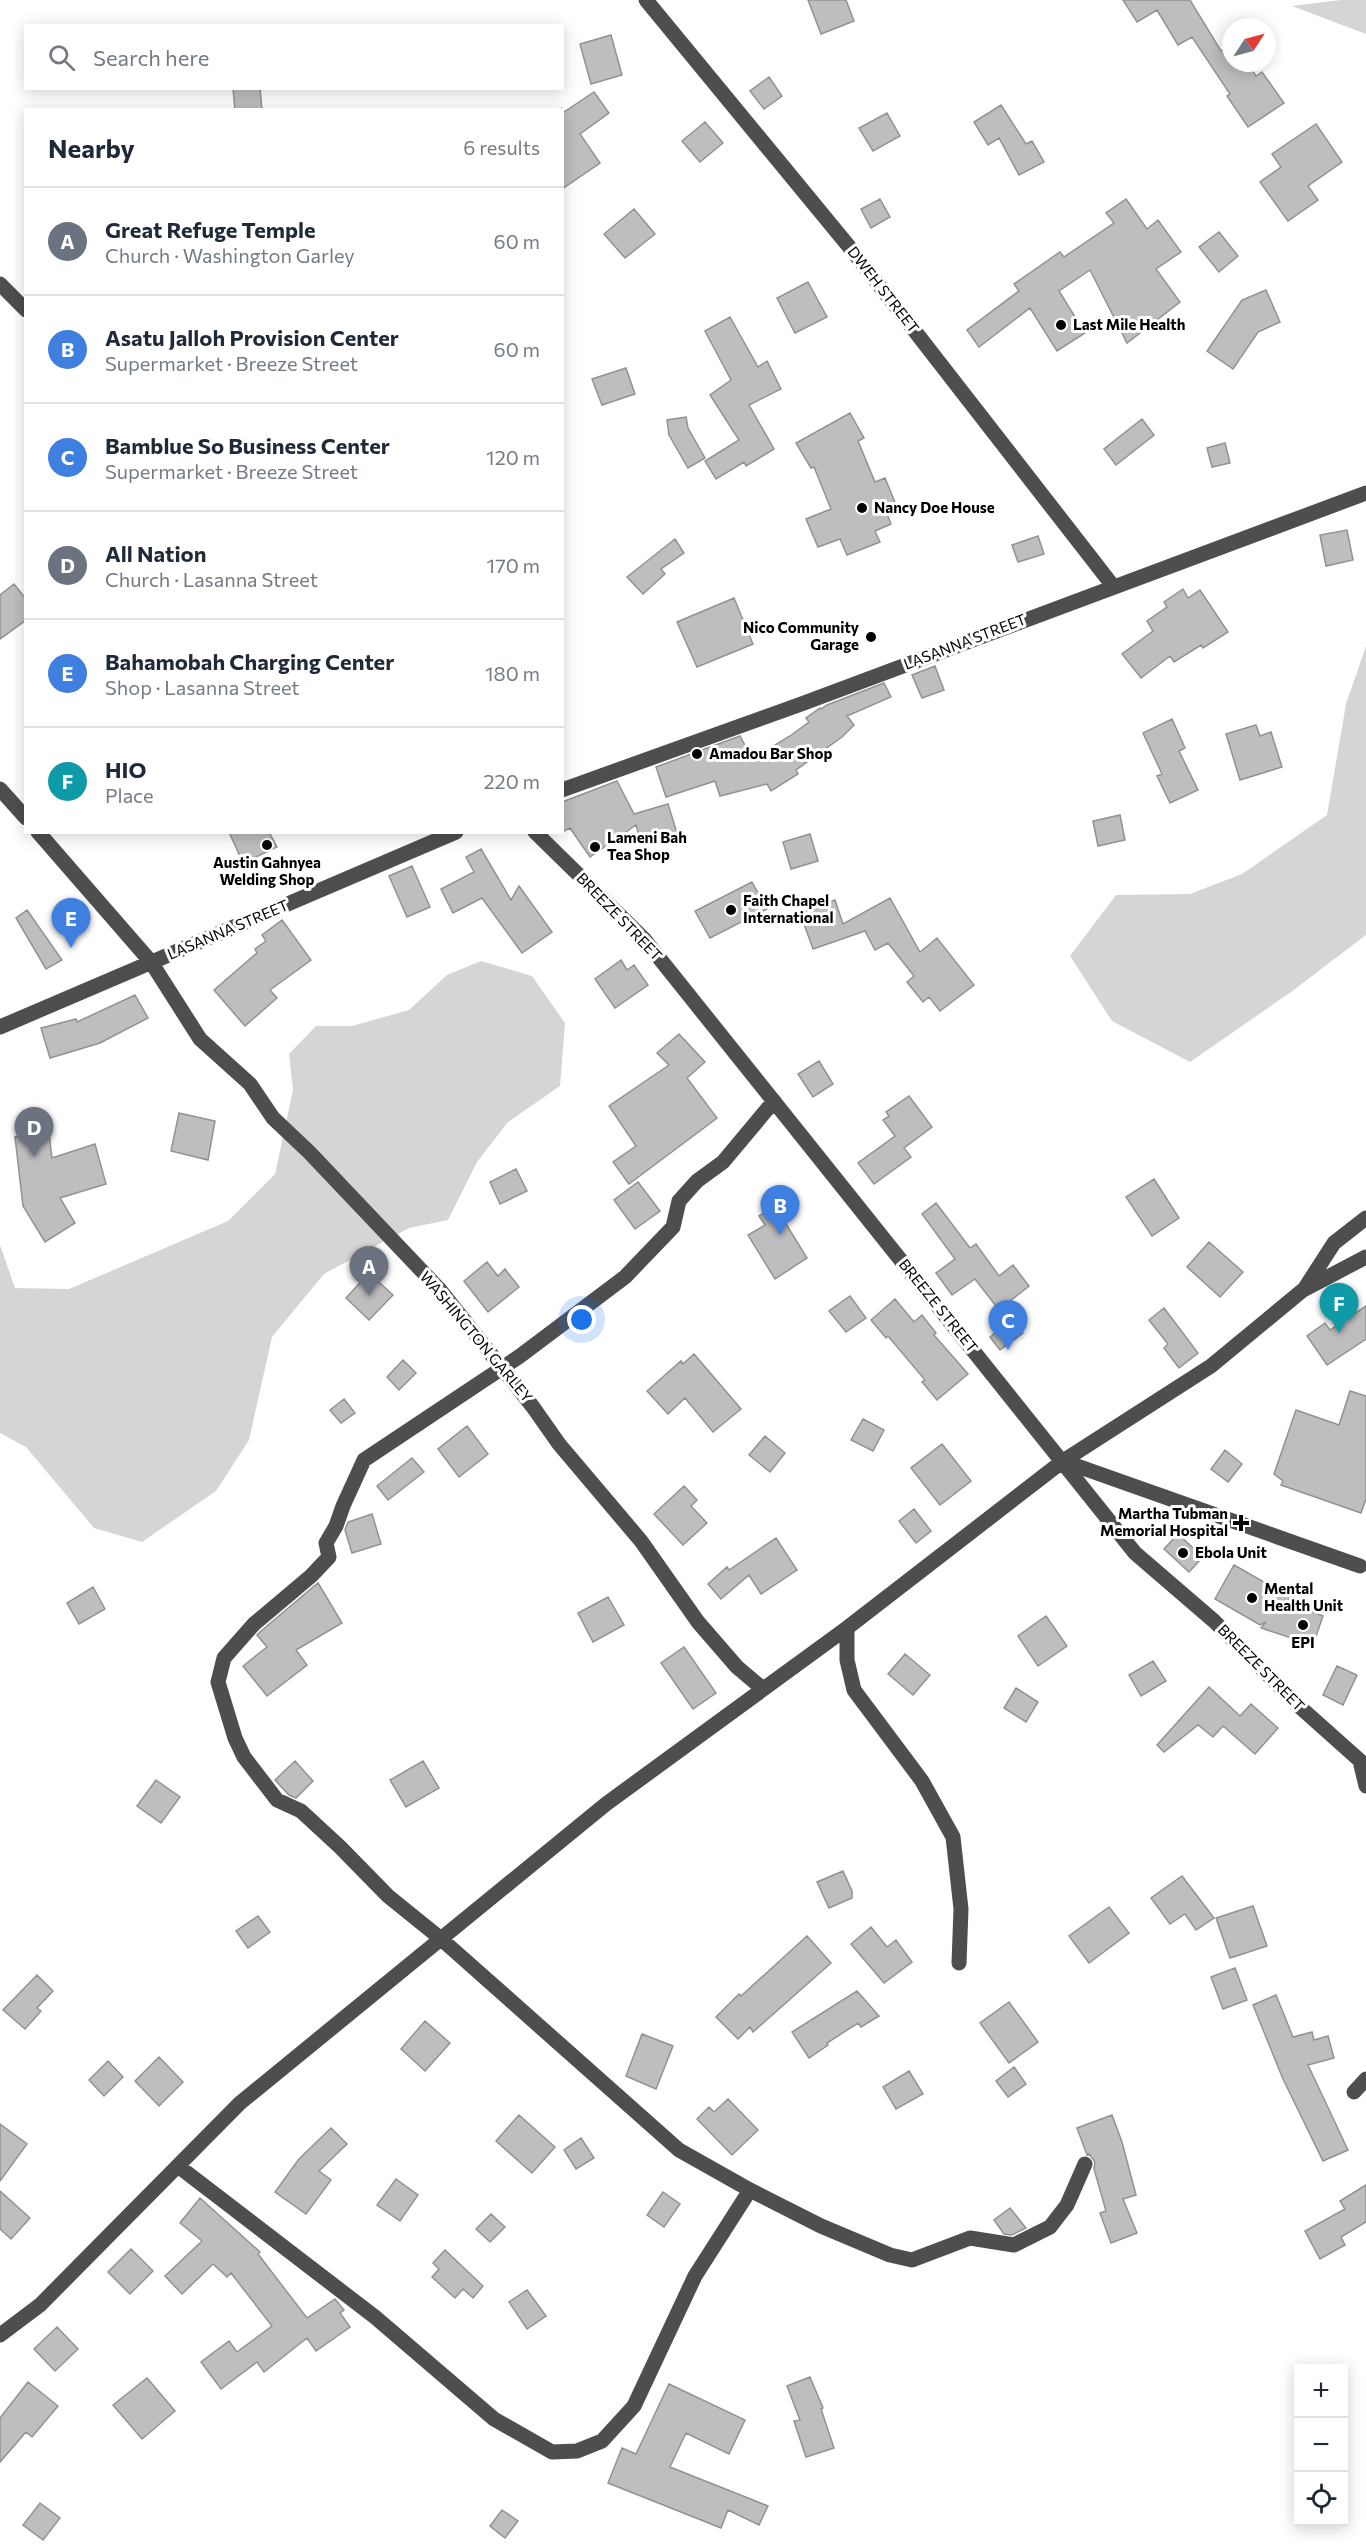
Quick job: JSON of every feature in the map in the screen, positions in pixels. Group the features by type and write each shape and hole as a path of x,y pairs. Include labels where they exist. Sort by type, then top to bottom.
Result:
{"street":[{"name":"DWEH STREET","path":"646,0 851,249 1113,586"},
{"path":"0,284 24,308"},
{"name":"LASANNA STREET","path":"564,789 804,703 1366,493"},
{"path":"0,789 24,816"},
{"name":"WASHINGTON GARLEY","path":"40,834 151,962 200,1039 250,1083 273,1118 309,1152 440,1290 559,1444 641,1541 698,1622 737,1666 762,1689"},
{"name":"LASANNA STREET","path":"0,1027 451,834"},
{"name":"BREEZE STREET","path":"537,834 644,939 1135,1553 1214,1621 1301,1708 1363,1764"},
{"path":"774,1101 723,1162 697,1181 680,1201 673,1227 639,1264 604,1294 502,1368 364,1460 336,1526 326,1543 329,1557 311,1576 254,1624 224,1658 218,1682 235,1738 244,1757 277,1800 302,1811 388,1896 440,1938 679,2150 750,2190 821,2226 890,2254 912,2260 970,2238 1014,2245 1050,2227 1067,2205 1085,2164"},
{"path":"1303,1290 1334,1243 1366,1218"},
{"path":"0,2335 40,2305 240,2103 606,1804 847,1628 1063,1461 1210,1366 1303,1290 1366,1257"},
{"path":"1063,1461 1360,1566"},
{"path":"847,1628 847,1660 854,1690 922,1781 953,1837 961,1909 959,1963"},
{"path":"1363,1764 1366,1786"},
{"path":"1354,2091 1366,2079"},
{"path":"178,2166 375,2317 494,2419 552,2452 577,2451 602,2441 634,2406 695,2276 750,2190"}],"shaded area":[{"path":"1341,0 1366,0 1366,34 1292,6"},
{"path":"1366,646 1366,935 1291,992 1190,1062 1112,1021 1070,956 1116,895 1190,894 1242,874 1327,815 1346,704"},
{"path":"481,961 532,976 565,1023 560,1086 508,1122 477,1162 448,1220 409,1228 324,1274 272,1337 249,1440 216,1491 142,1542 94,1528 26,1447 0,1433 0,1245 15,1288 69,1289 228,1221 275,1174 293,1090 289,1054 316,1026 352,1026 409,1010 447,975"}],"building":[{"path":"808,0 846,0 854,21 821,34"},
{"path":"1123,0 1190,0 1222,50 1222,72 1254,72 1256,76 1262,72 1284,103 1248,127 1227,96 1230,94 1192,37 1178,45 1157,10 1137,22"},
{"path":"611,35 622,75 591,84 580,44"},
{"path":"769,77 782,96 764,109 750,91"},
{"path":"233,90 260,90 262,108 235,108"},
{"path":"594,92 609,113 580,134 600,163 564,188 564,112"},
{"path":"1001,105 1026,144 1032,141 1044,162 1019,175 999,138 988,145 974,122"},
{"path":"887,113 900,136 873,151 859,128"},
{"path":"705,122 723,143 700,162 682,141"},
{"path":"1316,124 1342,162 1308,186 1318,200 1288,221 1260,182 1281,167 1272,154"},
{"path":"880,199 890,217 871,228 861,209"},
{"path":"1126,199 1147,229 1158,220 1181,252 1156,269 1180,302 1127,343 1090,270 1059,291 1085,333 1057,351 1030,308 979,347 967,330 1019,291 1014,284 1060,252 1064,257 1114,223 1106,213"},
{"path":"634,209 655,234 625,258 604,234"},
{"path":"1219,232 1238,256 1219,272 1199,247"},
{"path":"808,282 827,317 795,333 777,298"},
{"path":"1266,290 1280,322 1258,332 1233,369 1207,351 1242,300"},
{"path":"730,317 758,367 767,361 781,389 749,405 774,449 746,466 744,462 716,479 705,461 739,440 710,395 731,380 705,331"},
{"path":"626,368 635,394 602,405 592,379"},
{"name":"Nancy Doe House","path":"850,413 864,438 858,441 875,482 885,478 897,507 886,511 891,524 875,531 880,542 847,555 840,539 818,547 806,519 831,509 814,467 811,468 796,443"},
{"path":"686,417 688,428 705,458 688,468 669,435 667,420"},
{"path":"1142,419 1154,435 1116,465 1104,449"},
{"path":"1225,443 1230,463 1212,467 1207,448"},
{"path":"1347,530 1353,560 1326,566 1320,535"},
{"path":"1038,536 1044,554 1018,562 1012,545"},
{"path":"675,539 684,553 661,569 665,574 643,594 627,577"},
{"path":"14,584 24,596 24,621 0,639 0,595"},
{"path":"1183,589 1188,598 1200,590 1228,632 1203,648 1201,645 1174,662 1170,656 1141,678 1122,654 1153,631 1147,621 1167,607 1164,602"},
{"path":"734,598 753,644 697,667 677,622"},
{"path":"935,666 944,690 922,698 912,675"},
{"path":"884,683 891,697 847,716 854,725 842,737 796,770 798,774 771,791 767,784 720,796 715,781 666,797 656,767 740,736 752,759 809,722 806,718 820,708"},
{"path":"1172,719 1185,748 1179,751 1198,790 1170,803 1157,776 1162,774 1143,733"},
{"path":"1256,725 1260,736 1271,732 1282,767 1240,780 1226,734"},
{"path":"617,781 634,814 668,804 677,833 641,843 636,825 590,857 570,828 564,831 564,801"},
{"path":"1120,815 1125,840 1098,846 1093,821"},
{"path":"230,834 270,834 277,847 243,863"},
{"path":"810,834 818,861 791,869 783,842"},
{"path":"481,849 511,900 519,886 552,932 522,953 482,898 453,913 441,889 474,872 466,857"},
{"path":"412,866 430,907 407,917 389,876"},
{"name":"Faith Chapel International","path":"752,882 767,909 710,938 695,911"},
{"path":"890,898 920,952 937,938 974,985 940,1011 929,997 923,1002 907,982 914,976 888,943 875,950 865,931 813,949 800,913 835,900 843,924"},
{"path":"27,910 62,960 46,969 16,918"},
{"path":"282,920 311,960 270,990 277,998 245,1026 214,990 257,953 255,949 266,941 262,935"},
{"path":"621,960 627,970 634,965 648,985 615,1008 595,979"},
{"path":"135,995 148,1018 100,1043 50,1058 41,1028 76,1019 77,1022"},
{"path":"679,1034 705,1062 687,1078 717,1118 629,1184 613,1162 636,1146 609,1106 669,1065 657,1053"},
{"path":"819,1061 833,1084 813,1097 798,1074"},
{"path":"909,1096 932,1127 904,1148 911,1157 874,1184 858,1163 895,1136 883,1120 889,1116 886,1112"},
{"path":"179,1113 215,1121 208,1160 171,1151"},
{"path":"49,1133 52,1158 95,1144 106,1184 60,1198 75,1223 45,1242 23,1206 15,1137"},
{"path":"516,1169 527,1191 500,1204 490,1182"},
{"path":"1154,1179 1179,1218 1152,1236 1126,1197"},
{"path":"638,1182 660,1211 635,1229 614,1200"},
{"path":"936,1203 970,1248 976,1244 999,1276 1013,1265 1029,1286 999,1310 975,1279 952,1295 936,1273 955,1259 922,1214"},
{"path":"775,1206 807,1258 775,1279 748,1235 765,1225 759,1216"},
{"path":"1209,1242 1243,1272 1220,1297 1187,1267"},
{"path":"487,1262 498,1276 505,1269 519,1287 488,1312 464,1281"},
{"path":"369,1273 393,1295 369,1320 346,1298"},
{"path":"850,1296 866,1318 846,1332 829,1311"},
{"path":"895,1299 914,1322 922,1315 936,1333 934,1335 968,1374 937,1400 922,1382 925,1380 888,1336 886,1338 871,1320"},
{"path":"1366,1306 1366,1339 1327,1365 1307,1336 1325,1323 1330,1330"},
{"path":"1164,1308 1198,1353 1179,1368 1164,1348 1168,1344 1149,1320"},
{"path":"1011,1319 1023,1333 1000,1350 990,1337"},
{"path":"694,1354 741,1409 713,1432 685,1398 668,1414 647,1391 681,1361 683,1364"},
{"path":"403,1360 416,1373 399,1390 387,1377"},
{"path":"1350,1391 1366,1396 1366,1499 1361,1513 1281,1485 1283,1481 1274,1474 1296,1410 1339,1425"},
{"path":"344,1399 355,1413 341,1423 330,1410"},
{"path":"863,1419 884,1430 873,1451 851,1440"},
{"path":"467,1426 488,1454 459,1477 438,1449"},
{"path":"765,1436 785,1453 770,1472 749,1455"},
{"path":"942,1444 971,1481 940,1505 911,1468"},
{"path":"1225,1450 1242,1464 1228,1482 1211,1469"},
{"path":"412,1458 424,1472 388,1500 377,1486"},
{"path":"684,1486 697,1500 691,1506 707,1523 683,1545 654,1514"},
{"path":"914,1509 931,1531 916,1543 899,1521"},
{"path":"372,1514 381,1544 352,1553 345,1530 348,1522"},
{"name":"Ebola Unit","path":"1178,1534 1203,1557 1189,1572 1164,1549"},
{"path":"776,1538 797,1570 761,1594 749,1575 721,1599 708,1584 727,1567 729,1570"},
{"name":"Mental Health Unit","path":"1234,1565 1290,1597 1287,1603 1323,1616 1313,1645 1261,1628 1266,1622 1260,1625 1215,1599"},
{"path":"318,1583 342,1623 296,1650 307,1665 267,1696 243,1666 267,1647 257,1635"},
{"path":"93,1587 105,1609 79,1624 67,1603"},
{"path":"608,1597 624,1625 593,1642 578,1613"},
{"path":"1046,1616 1067,1646 1038,1666 1018,1636"},
{"path":"684,1647 716,1693 693,1709 661,1663"},
{"path":"905,1654 930,1675 913,1695 888,1674"},
{"path":"1153,1661 1166,1681 1141,1696 1129,1675"},
{"path":"1337,1666 1357,1675 1343,1705 1323,1695"},
{"path":"1209,1687 1240,1716 1251,1704 1278,1728 1255,1754 1223,1726 1213,1737 1198,1725 1164,1752 1157,1745"},
{"path":"1016,1688 1038,1702 1026,1722 1004,1708"},
{"path":"295,1761 313,1781 296,1798 289,1795 275,1780"},
{"path":"423,1761 439,1788 406,1807 390,1780"},
{"path":"156,1780 180,1797 161,1823 137,1806"},
{"path":"843,1871 852,1891 852,1898 829,1908 817,1882"},
{"path":"1182,1876 1214,1918 1196,1930 1185,1914 1170,1924 1151,1898"},
{"path":"1253,1906 1267,1946 1230,1958 1216,1918"},
{"path":"1109,1907 1129,1933 1089,1963 1069,1936"},
{"path":"258,1916 270,1932 248,1948 236,1931"},
{"path":"871,1927 887,1947 896,1940 912,1962 884,1983 851,1944"},
{"path":"807,1936 831,1963 753,2032 750,2027 738,2039 716,2017 739,1994 741,1996"},
{"path":"1235,1968 1247,2000 1223,2009 1211,1977"},
{"path":"37,1975 53,1991 37,2008 41,2011 25,2029 3,2010"},
{"path":"857,1991 879,2016 861,2027 858,2023 809,2058 792,2032"},
{"path":"1276,1995 1293,2037 1312,2032 1314,2040 1328,2036 1334,2058 1308,2065 1348,2150 1323,2161 1283,2079 1253,2005"},
{"path":"1009,2002 1038,2042 1009,2063 980,2023"},
{"path":"425,2021 450,2043 425,2071 401,2049"},
{"path":"642,2034 673,2046 656,2089 626,2076"},
{"path":"159,2057 183,2082 159,2106 135,2081"},
{"path":"108,2061 123,2077 104,2096 89,2080"},
{"path":"1014,2067 1026,2084 1008,2097 996,2081"},
{"path":"909,2071 923,2094 896,2109 883,2087"},
{"path":"728,2099 758,2130 732,2155 697,2119 709,2107 714,2112"},
{"path":"519,2115 555,2147 532,2173 496,2141"},
{"path":"1112,2115 1122,2142 1136,2195 1123,2199 1137,2233 1111,2243 1100,2213 1106,2211 1094,2169 1095,2162 1089,2154 1087,2155 1077,2128"},
{"path":"0,2124 27,2144 0,2181"},
{"path":"331,2128 347,2144 319,2171 331,2180 306,2214 275,2192 299,2159"},
{"path":"581,2138 594,2158 576,2169 564,2150"},
{"path":"396,2179 418,2195 400,2221 377,2205"},
{"path":"1366,2185 1366,2222 1341,2237 1345,2245 1320,2259 1305,2231 1345,2209 1340,2201"},
{"path":"0,2191 30,2218 11,2239 0,2229"},
{"path":"663,2192 680,2204 664,2227 647,2215"},
{"path":"200,2198 260,2252 258,2254 307,2318 335,2299 344,2310 340,2313 350,2327 316,2351 307,2338 264,2372 257,2362 221,2389 201,2362 229,2341 237,2352 272,2326 231,2273 227,2277 213,2264 182,2294 165,2276 202,2241 180,2223"},
{"path":"1010,2208 1026,2228 1012,2235 1004,2234 994,2220"},
{"path":"491,2214 505,2227 490,2242 476,2229"},
{"path":"131,2249 153,2271 130,2294 108,2272"},
{"path":"445,2250 483,2286 473,2298 463,2289 455,2298 432,2277 439,2269 433,2263"},
{"path":"527,2290 546,2316 527,2329 509,2302"},
{"path":"57,2327 78,2349 55,2371 34,2349"},
{"path":"810,2377 823,2408 821,2409 834,2448 806,2457 794,2421 800,2420 787,2386"},
{"path":"147,2378 175,2411 142,2439 113,2405"},
{"path":"28,2382 58,2406 32,2437 26,2432 0,2462 0,2418"},
{"path":"669,2384 745,2420 729,2454 686,2433 670,2467 768,2506 759,2525 728,2510 721,2528 608,2483 622,2448 636,2454"},
{"path":"40,2503 60,2518 43,2540 23,2525"},
{"path":"502,2510 518,2521 505,2538 490,2526"}],"place":[{"name":"Last Mile Health","path":"1061,325"},
{"name":"Nancy Doe House","path":"862,508"},
{"name":"Nico Community Garage","path":"871,637"},
{"name":"Amadou Bar Shop","path":"697,754"},
{"name":"Austin Gahnyea Welding Shop","path":"267,845"},
{"name":"Lameni Bah Tea Shop","path":"595,847"},
{"name":"Faith Chapel International","path":"731,910"},
{"name":"Bahamobah Charging Center","path":"71,948"},
{"name":"All Nation","path":"34,1157"},
{"name":"Asatu Jalloh Provision Center","path":"780,1235"},
{"name":"Great Refuge Temple","path":"369,1296"},
{"name":"HIO","path":"1339,1333"},
{"name":"Bamblue So Business Center","path":"1008,1350"},
{"name":"Martha Tubman Memorial Hospital","path":"1241,1523"},
{"name":"Ebola Unit","path":"1183,1553"},
{"name":"Mental Health Unit","path":"1252,1598"},
{"name":"EPI","path":"1303,1625"}]}
